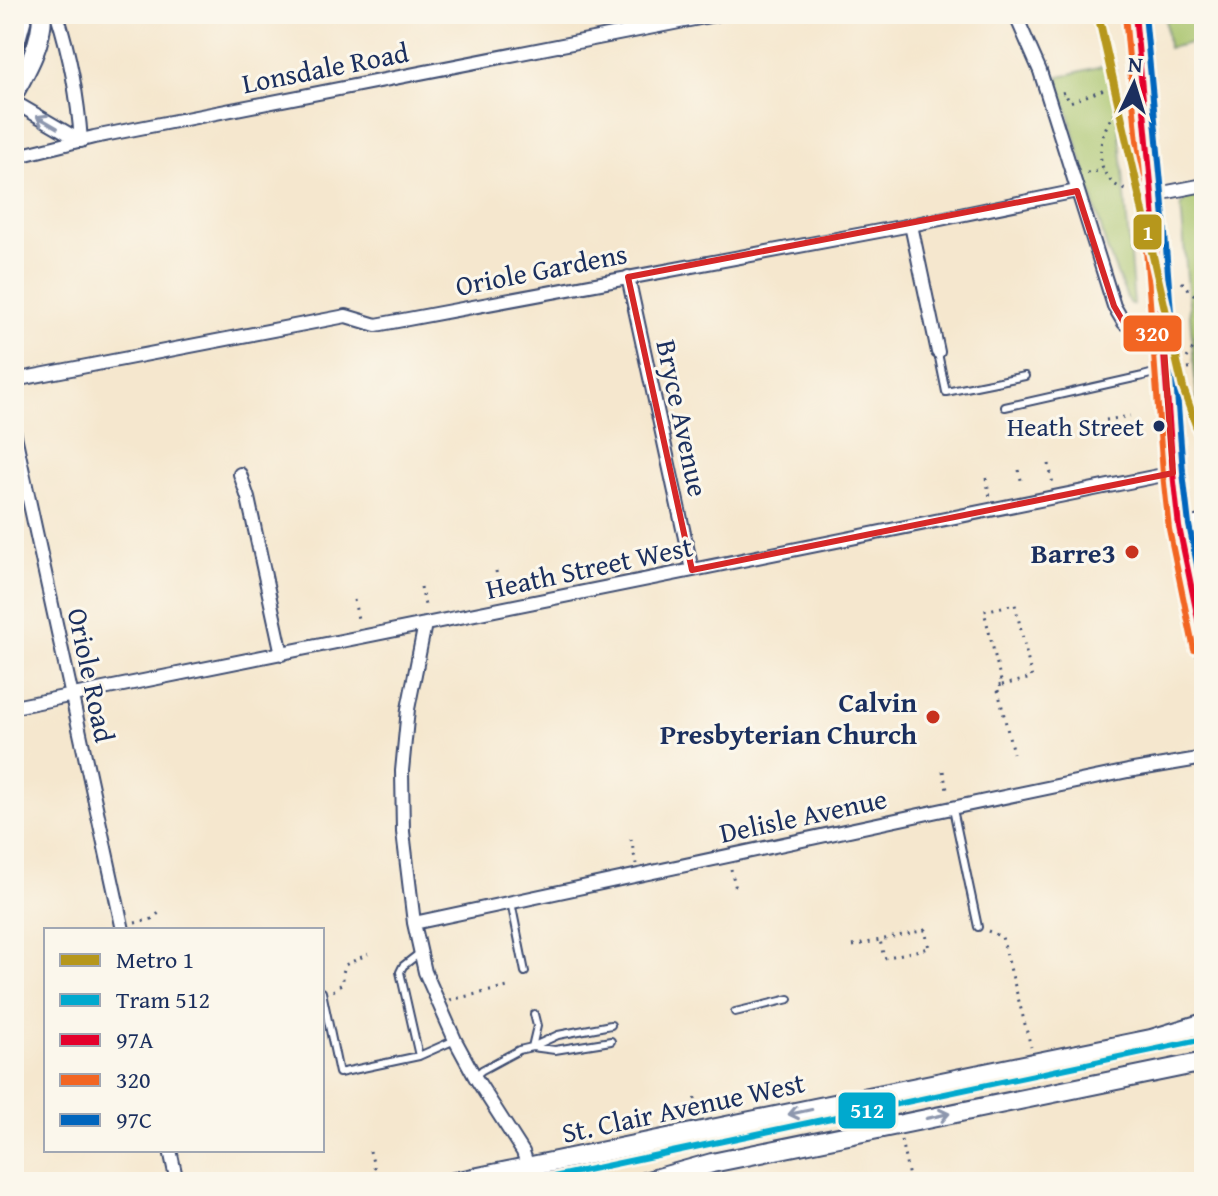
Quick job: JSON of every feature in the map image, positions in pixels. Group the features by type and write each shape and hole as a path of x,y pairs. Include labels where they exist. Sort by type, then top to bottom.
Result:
{"main road":[{"path":"14,47 23,14"},
{"path":"14,93 39,39 42,14"},
{"path":"1135,14 1173,473 1179,527 1204,648"},
{"name":"St. Clair Avenue West","path":"454,1182 529,1174 1151,1039 1204,1023"},
{"path":"644,1182 727,1160 1204,1062"}],"street":[{"path":"57,14 67,48 81,141"},
{"name":"Lonsdale Road","path":"14,157 690,17 720,14"},
{"path":"1015,14 1040,71 1114,306 1124,323 1137,325 1162,321"},
{"path":"14,102 81,141"},
{"path":"1152,195 1204,185"},
{"name":"Oriole Gardens","path":"14,380 346,316 376,325 1077,191"},
{"path":"911,225 938,352"},
{"name":"Bryce Avenue","path":"628,277 692,570"},
{"name":"Oriole Road","path":"14,431 71,695 127,927"},
{"name":"Heath Street West","path":"14,707 1173,473"},
{"path":"240,474 282,654"},
{"path":"1179,527 1204,521"},
{"path":"425,624 408,709 402,771 403,832 414,923 425,972 455,1040 517,1141 529,1174"},
{"name":"Delisle Avenue","path":"414,923 951,803 1204,758"},
{"path":"170,1152 177,1182"}],"lane":[{"path":"938,352 946,392 1025,376"},
{"path":"1005,407 1165,369"},
{"path":"951,803 978,927"},
{"path":"511,902 525,972"},
{"path":"419,1056 400,972 421,952"},
{"path":"735,1012 789,999"},
{"path":"324,1002 339,1073 419,1056 455,1040"},
{"path":"532,1047 537,1026 534,1014"},
{"path":"475,1077 519,1050 558,1035 611,1025"},
{"path":"532,1047 555,1050 611,1041"}],"path":[{"path":"1065,92 1069,102 1118,81"},
{"path":"1120,107 1108,120 1100,151 1104,169 1116,185 1126,190"},
{"path":"1083,174 1104,169"},
{"path":"1182,282 1204,305"},
{"path":"1187,358 1204,332"},
{"path":"1188,369 1204,367"},
{"path":"1106,420 1130,416"},
{"path":"1193,423 1204,423"},
{"path":"1049,464 1055,497"},
{"path":"1019,470 1022,485"},
{"path":"986,478 992,510"},
{"path":"496,571 500,591"},
{"path":"421,587 425,605"},
{"path":"354,600 358,619"},
{"path":"1002,685 984,611 1015,604 1032,678 1002,685 997,686 1013,753"},
{"path":"943,771 951,803"},
{"path":"631,839 636,864"},
{"path":"731,865 736,889"},
{"path":"127,927 152,919 160,912"},
{"path":"978,927 1002,937 1032,1051"},
{"path":"853,946 880,940 925,930 929,948 884,958 880,940"},
{"path":"345,965 368,954"},
{"path":"324,993 335,990 343,983 345,965 342,959"},
{"path":"450,1000 508,987"},
{"path":"695,1098 701,1121"},
{"path":"901,1137 910,1182"},
{"path":"370,1151 378,1182"}],"highlighted area":[{"path":"1077,191 1114,306 1124,323 1162,321 1173,473 692,570 628,277"}],"green space":[{"path":"1165,14 1204,14 1204,40 1168,48"},
{"path":"1114,63 1134,305 1129,303 1107,249 1058,77"},
{"path":"1204,193 1204,412 1198,413 1181,205 1185,197"}],"metro line":[{"name":"1","path":"1098,14 1183,388 1204,448"}],"tram line":[{"name":"512","path":"530,1182 1204,1039"}],"transit line":[{"name":"97A","path":"1135,14 1173,473 1179,527 1204,648"},
{"name":"97C","path":"1145,14 1183,472 1189,525 1204,599"},
{"name":"320","path":"1125,15 1163,474 1169,529 1194,650"}],"place":[{"name":"Heath Street","path":"1159,426"},
{"name":"Barre3","path":"1132,552"},
{"name":"Calvin Presbyterian Church","path":"933,717"}]}
